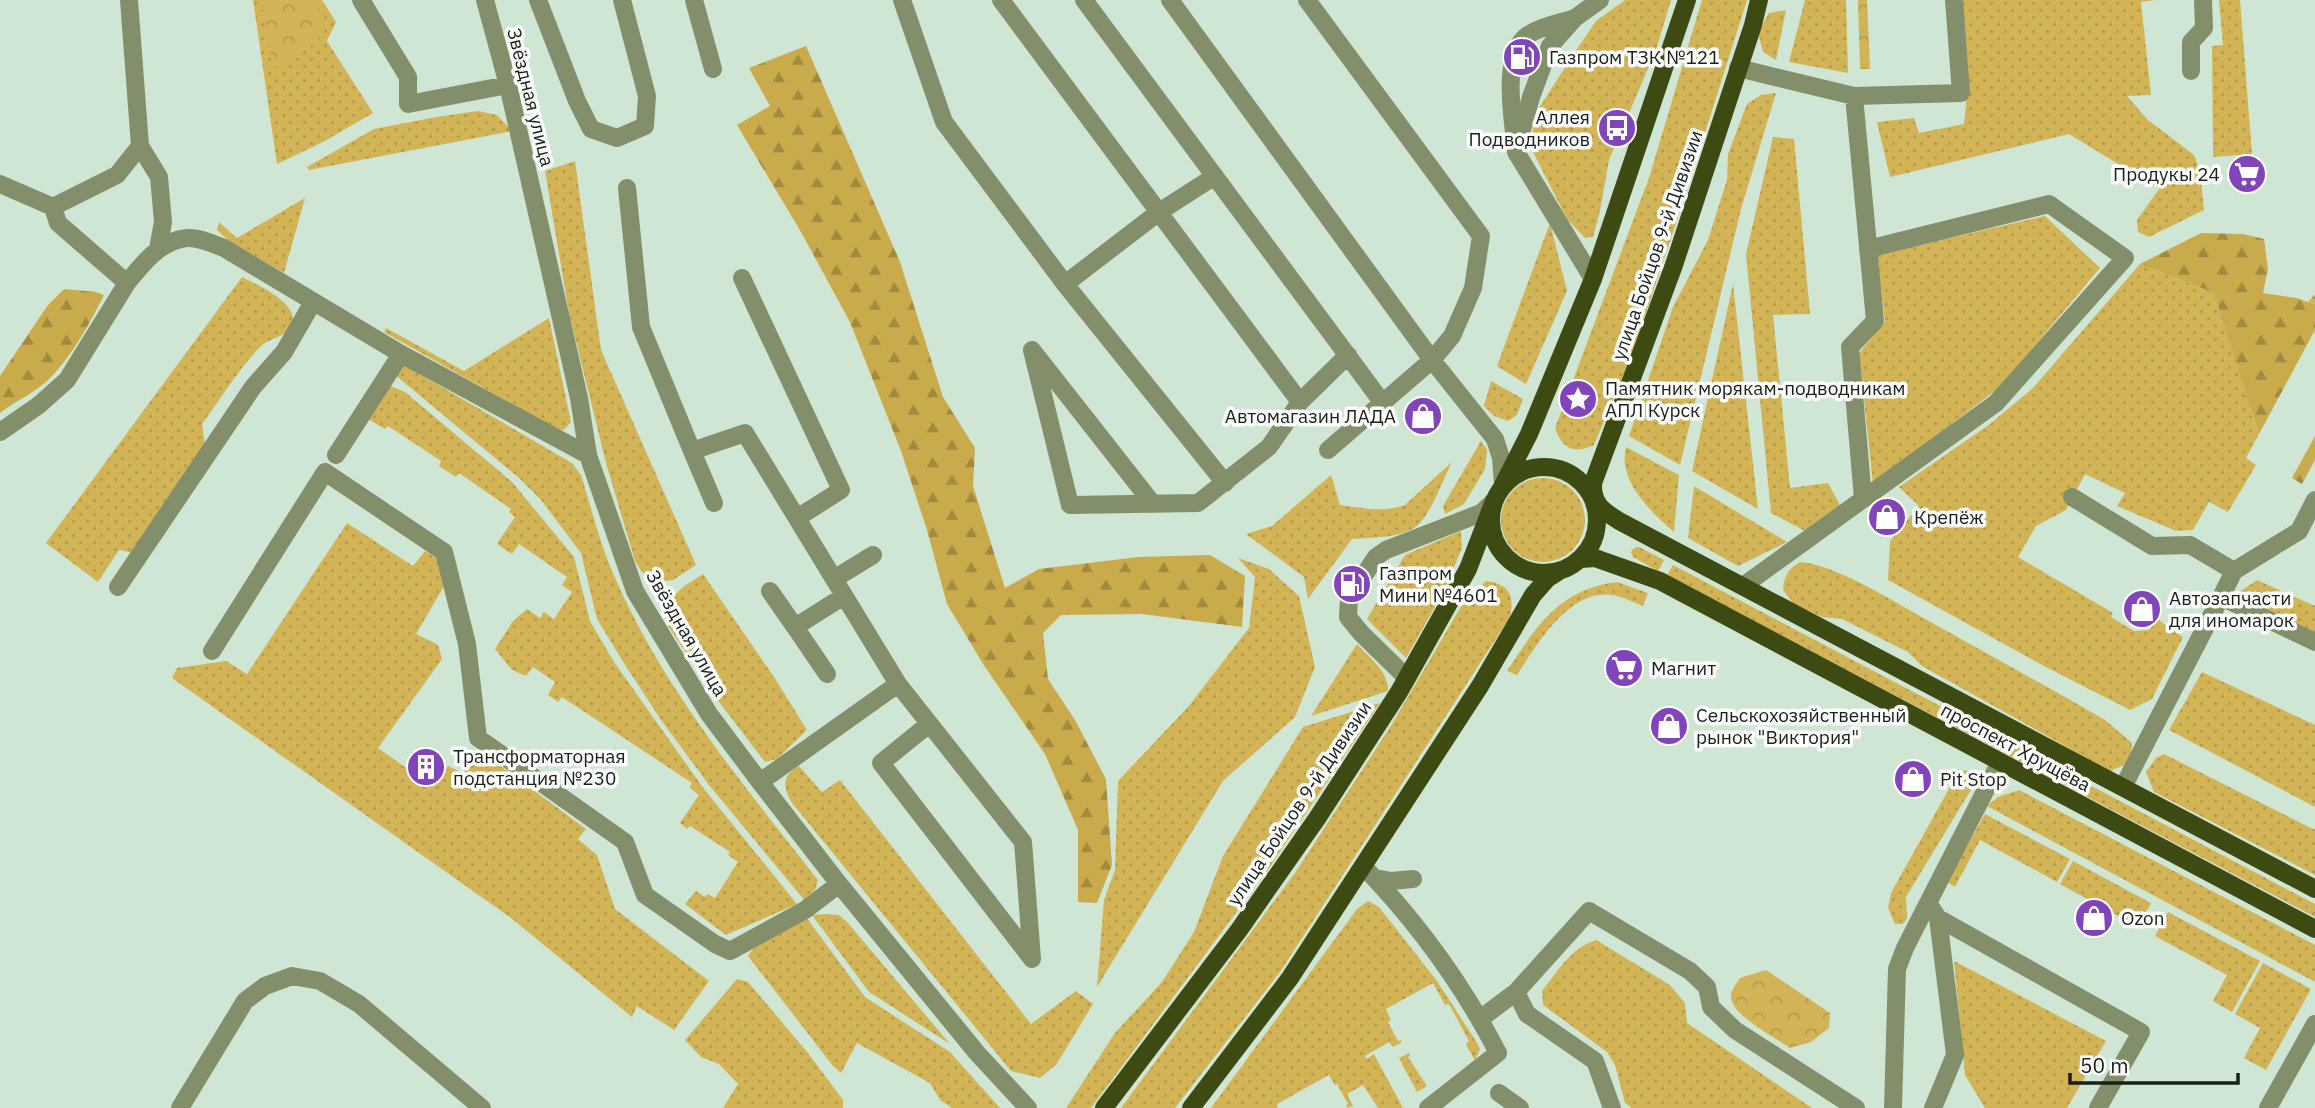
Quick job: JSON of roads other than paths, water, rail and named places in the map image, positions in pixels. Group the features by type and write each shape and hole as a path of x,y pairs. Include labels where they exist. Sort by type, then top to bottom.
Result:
{"main road":[{"path":"1558,572 1528,571 1514,564 1500,551 1492,527 1494,501 1529,434 1594,279 1686,0"},
{"name":"улица Бойцов 9-й Дивизии","path":"1595,502 1593,483 1674,265 1759,0"},
{"path":"1191,1108 1369,872 1533,595 1547,579 1581,559 1593,543 1598,522 1595,502 1579,479 1556,468 1538,467 1517,474 1503,485"},
{"name":"улица Бойцов 9-й Дивизии","path":"1104,1108 1255,907 1318,817 1407,678 1468,569 1494,501"},
{"name":"проспект Хрущёва","path":"1595,502 1603,511 1621,522 2315,889"},
{"name":"проспект Хрущёва","path":"1581,559 1595,558 1660,581 2315,929"}],"street":[{"path":"129,0 140,146 159,177 163,222 158,249"},
{"path":"361,0 408,77 408,104 508,85"},
{"name":"Звёздная улица","path":"485,0 508,85 579,398 588,455 635,591 709,714 760,782 977,1053 1028,1108"},
{"path":"538,0 577,101 592,129 617,138 645,126 647,96 622,0"},
{"path":"694,0 713,69"},
{"path":"902,0 944,122 1065,284 1225,483"},
{"path":"1001,0 1300,402"},
{"path":"1084,0 1382,402"},
{"path":"1170,0 1432,360 1495,439 1501,458 1503,485"},
{"path":"1307,0 1481,236 1473,288 1452,336 1432,360 1328,450"},
{"path":"1516,152 1531,97 1550,46 1575,18 1600,0"},
{"path":"1738,68 1854,96 1961,93 1954,0"},
{"path":"2191,71 2191,42 2204,28 2203,0"},
{"path":"1575,18 1526,36 1515,54 1510,91 1516,152 1594,279"},
{"path":"1854,96 1875,321 1850,347 1863,499"},
{"path":"53,208 117,175 140,146"},
{"path":"1065,284 1159,212 1215,176"},
{"path":"0,184 53,208 58,223 127,283"},
{"path":"627,188 641,327 714,503"},
{"path":"1742,586 1996,403 2125,258 2049,204 1868,249"},
{"path":"0,432 39,405 67,380 127,283 158,249 187,237 224,248 401,354 588,455"},
{"path":"743,278 841,490 797,518"},
{"path":"117,587 253,387 284,352 313,302"},
{"path":"1153,504 1032,350 1070,505 1153,504 1198,503 1269,447 1300,402 1348,355"},
{"path":"336,455 401,354"},
{"path":"692,451 745,433 898,684 1023,842 1032,959 881,763 929,724"},
{"path":"212,651 325,472 444,552 467,645 478,738 625,842 645,895 715,944 730,950 804,910 839,884"},
{"path":"2072,497 2152,546 2190,545 2234,571"},
{"path":"2123,787 2234,571 2299,531 2315,500"},
{"path":"1407,678 1352,624 1347,610 1349,598 1376,557 1386,550 1481,513 1494,501"},
{"path":"834,579 873,555"},
{"path":"770,591 827,674"},
{"path":"795,627 844,596"},
{"path":"2221,597 2315,642"},
{"path":"760,782 898,684"},
{"path":"1893,1108 1897,969 1905,948 1933,911 1976,804 2000,762"},
{"path":"1369,872 1391,881 1413,879"},
{"path":"1369,872 1450,972 1498,1053 1427,1108"},
{"path":"1480,1019 1516,992 1589,911 1690,971 1707,987 1711,1007 1735,1030 1856,1108"},
{"path":"1933,911 1955,1055 1933,1108"},
{"path":"1933,911 2141,1032 2098,1108"},
{"path":"180,1108 245,1001 265,986 292,976 320,981 359,1004 482,1108"},
{"path":"1516,992 1527,1014 1595,1061 1612,1108"},
{"path":"2268,1108 2315,1024"},
{"path":"1499,1093 1520,1108"}],"place":[{"name":"Газпром ТЗК №121","path":"1522,57"},
{"name":"Аллея Подводников","path":"1617,128"},
{"name":"Продукы 24","path":"2247,174"},
{"name":"Памятник морякам-подводникам АПЛ Курск","path":"1578,399"},
{"name":"Автомагазин ЛАДА","path":"1423,416"},
{"name":"Крепёж","path":"1887,517"},
{"name":"Газпром Мини №4601","path":"1352,584"},
{"name":"Автозапчасти для иномарок","path":"2142,609"},
{"name":"Магнит","path":"1624,668"},
{"name":"Сельскохозяйственный рынок \"Виктория\"","path":"1669,726"},
{"name":"Трансформаторная подстанция №230","path":"426,767"},
{"name":"Pit Stop","path":"1913,779"},
{"name":"Ozon","path":"2094,918"}]}
